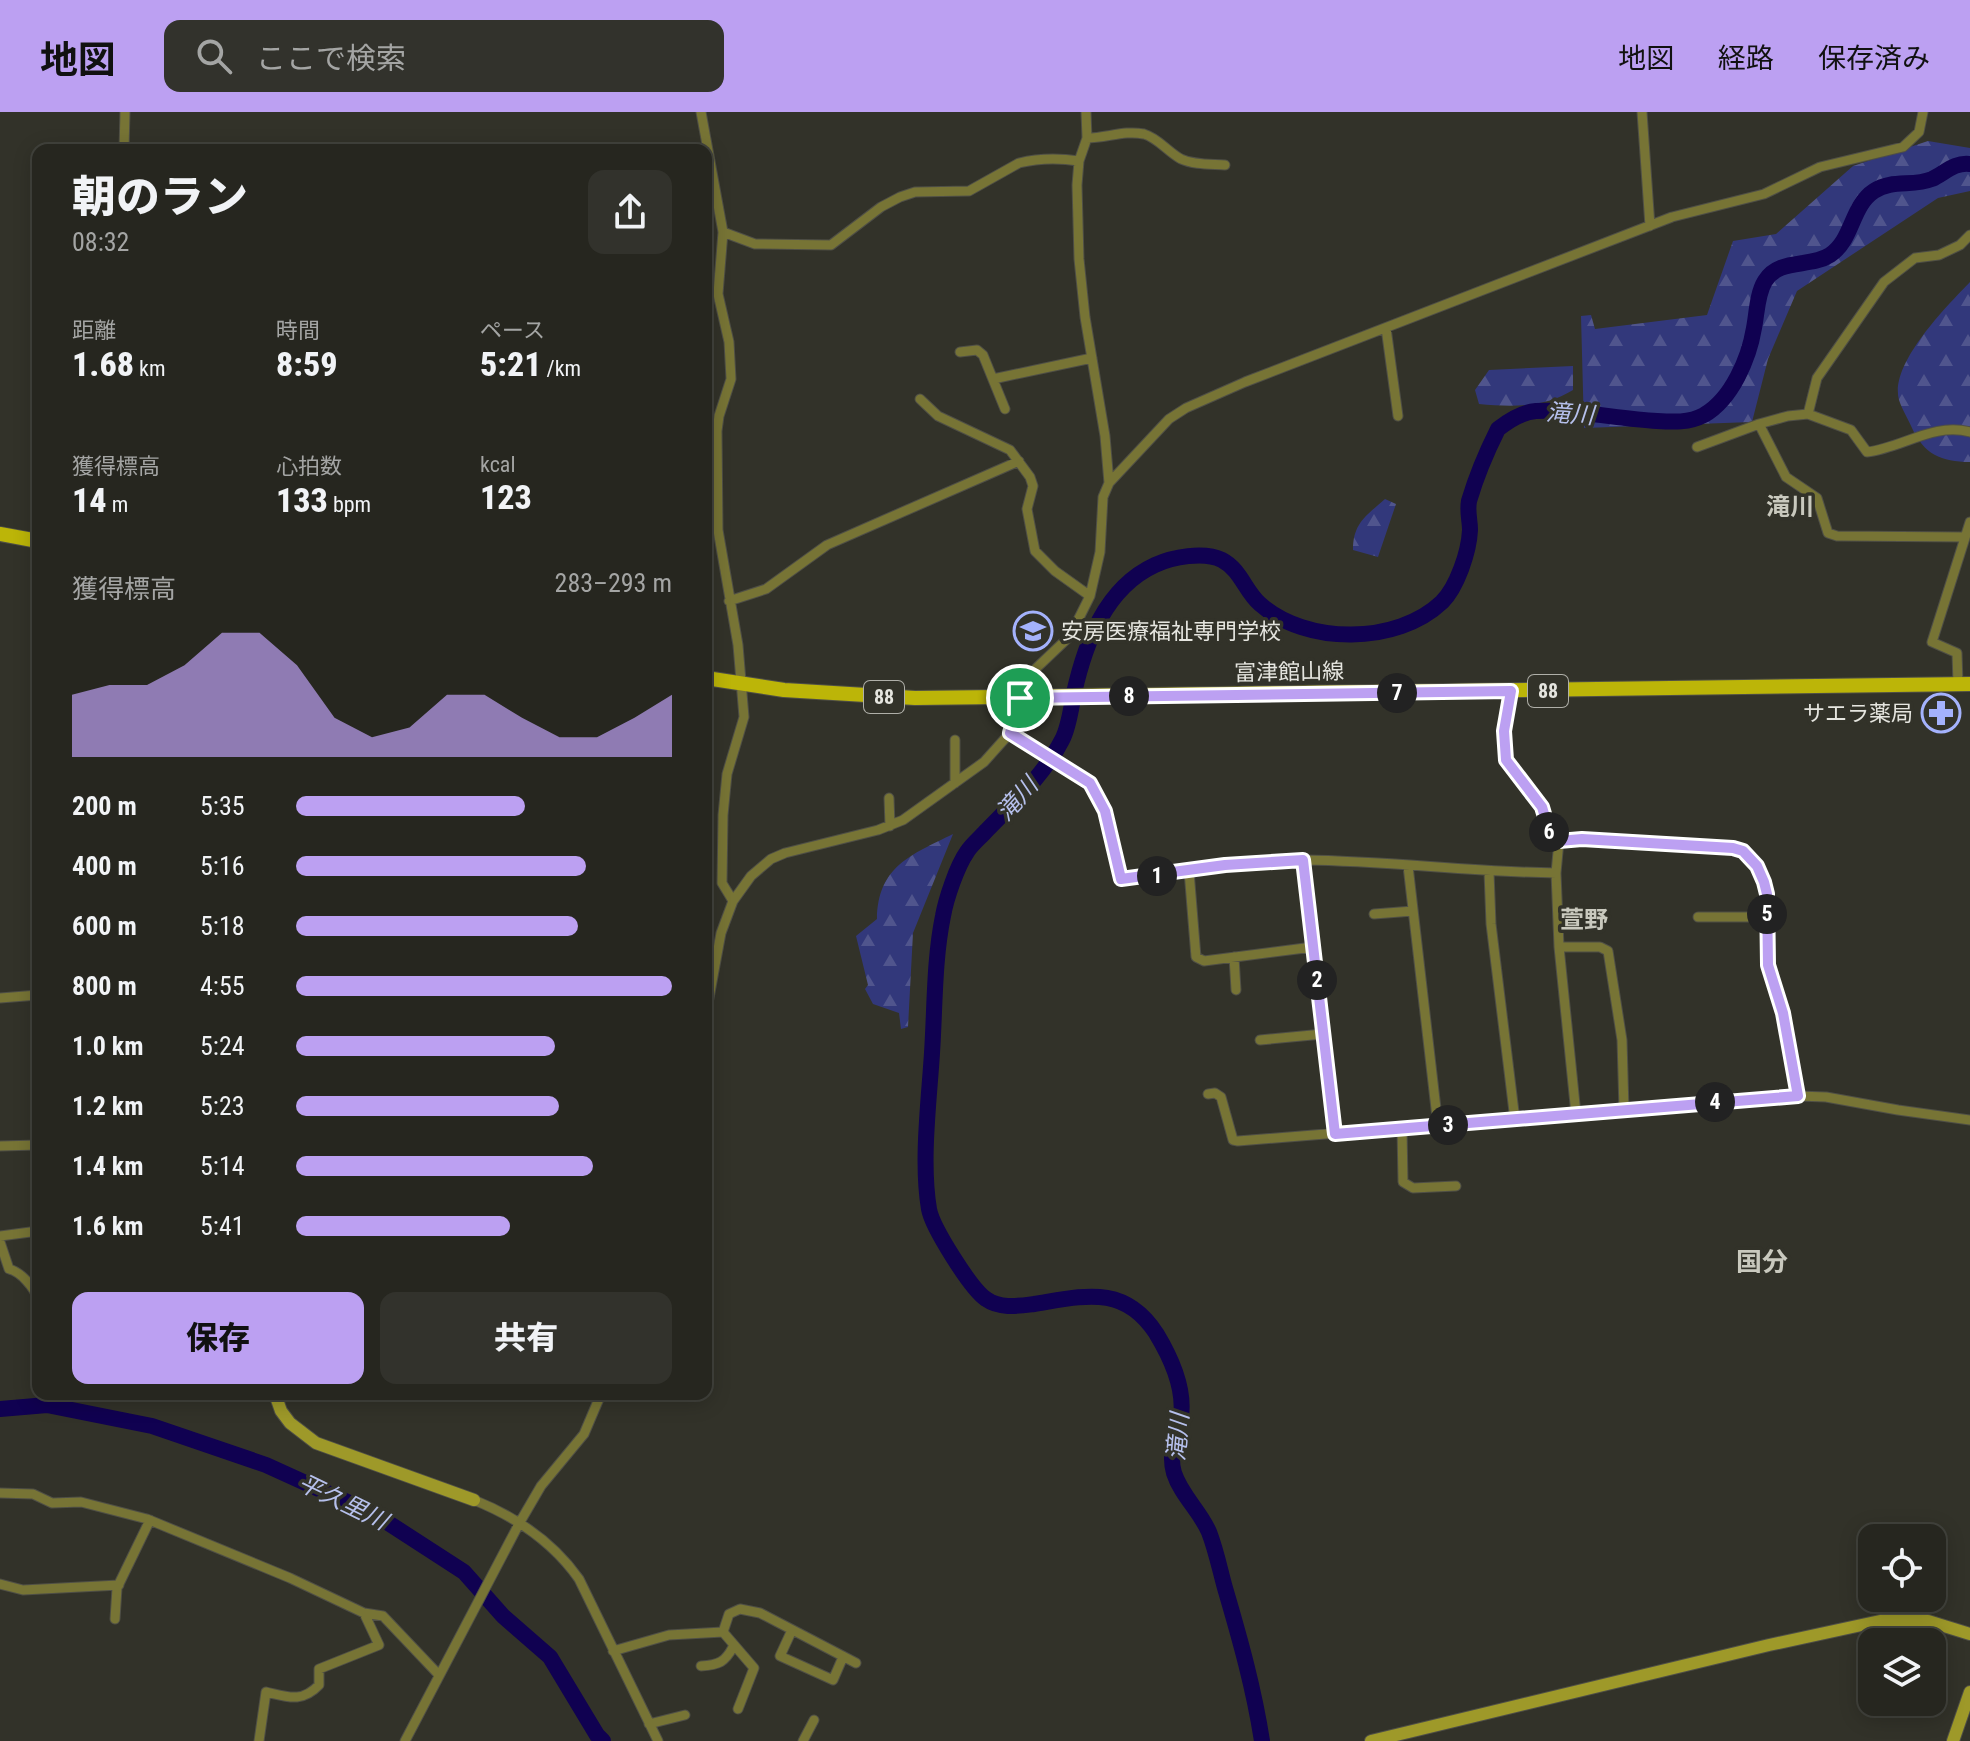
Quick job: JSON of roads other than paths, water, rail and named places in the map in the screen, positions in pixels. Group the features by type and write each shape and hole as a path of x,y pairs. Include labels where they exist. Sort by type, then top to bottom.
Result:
{"main road":[{"path":"0,534 32,540"},
{"name":"富津館山線","path":"712,679 836,695 915,698 1964,684"}],"street":[{"path":"124,144 125,112"},
{"path":"701,112 707,144"},
{"path":"1086,112 1087,138 1079,161 1077,185 1079,259 1109,483"},
{"path":"1642,112 1650,226"},
{"path":"712,982 721,933 733,901 751,876 771,859 903,820 984,762 1010,733 1029,675 1070,636 1090,596 1100,552 1103,497 1109,483 1169,419 1186,408 1245,382 1650,226 1691,211 1764,194 1820,167 1903,147 1919,132 1923,112"},
{"path":"1087,138 1127,132 1142,134 1151,136 1179,158 1225,165"},
{"path":"723,232 755,244 831,245 881,207 900,197 915,192 969,191 1019,163 1059,158 1079,161"},
{"path":"712,172 723,232 718,294 729,342 731,379 717,431 718,530 738,645 744,717 727,774 723,815 722,883 733,901"},
{"path":"1808,414 1817,378 1884,282 1915,258 1939,255 1960,245 1970,235"},
{"path":"1386,328 1398,416"},
{"path":"960,352 977,350 983,355 1005,409"},
{"path":"993,379 1092,358"},
{"path":"920,399 938,416 1010,450 1033,486 1027,509 1031,544 1055,571 1090,596"},
{"path":"1697,447 1759,424 1808,414 1851,430 1867,452 1948,429 1970,432"},
{"path":"1759,424 1786,477 1817,498 1828,533 1837,536 1965,537"},
{"path":"729,601 766,589 827,545 1019,461"},
{"path":"1964,684 1957,653 1932,642 1970,522"},
{"path":"1511,691 1504,731 1506,760 1542,807 1550,834 1559,841 1582,839 1733,848 1743,851 1757,866 1764,882 1768,965 1783,1013 1798,1096"},
{"path":"1010,733 1090,783 1105,811 1121,879 1225,865 1303,860 1489,872 1556,873"},
{"path":"955,740 955,783"},
{"path":"889,798 890,826"},
{"path":"1559,841 1556,873 1559,947 1576,1114"},
{"path":"1303,860 1335,1134"},
{"path":"1408,866 1438,1126"},
{"path":"1189,871 1196,957 1204,961 1313,947"},
{"path":"1489,872 1491,924 1515,1120"},
{"path":"1374,914 1413,911"},
{"path":"1698,917 1767,917"},
{"path":"1559,947 1600,947 1608,951 1622,1040 1624,1110"},
{"path":"1234,957 1236,990"},
{"path":"0,998 32,995"},
{"path":"1260,1040 1323,1034"},
{"path":"1208,1094 1215,1093 1221,1097 1233,1140 1798,1096 1826,1097 1970,1120"},
{"path":"1402,1129 1403,1182 1413,1188 1456,1186"},
{"path":"0,1146 32,1145"},
{"path":"32,1232 0,1239 4,1270 15,1271 32,1288"},
{"path":"277,1400 290,1423 316,1443 474,1500 520,1522 561,1556 579,1579 658,1741"},
{"path":"405,1741 520,1522 541,1486 584,1434 598,1400"},
{"path":"0,1493 33,1494 52,1503 81,1502 150,1520 253,1562 364,1613 383,1616 439,1675"},
{"path":"115,1619 119,1585 150,1520"},
{"path":"0,1584 23,1590 119,1585"},
{"path":"723,1632 729,1614 740,1609 760,1613 856,1663"},
{"path":"259,1741 266,1692 296,1699 305,1697 319,1685 319,1669 379,1645 364,1613"},
{"path":"1371,1741 1880,1621 1928,1621 1970,1634"},
{"path":"792,1630 780,1656 833,1680 843,1657"},
{"path":"613,1651 669,1635 723,1632"},
{"path":"723,1632 754,1668 738,1709"},
{"path":"701,1666 716,1665 726,1660 733,1647"},
{"path":"1953,1741 1970,1692"},
{"path":"649,1724 685,1715"},
{"path":"803,1741 814,1720"}],"waterway":[{"name":"滝川","path":"1262,1741 1246,1664 1211,1539 1205,1524 1181,1489 1172,1466 1181,1416 1181,1394 1171,1362 1156,1333 1144,1317 1130,1307 1102,1297 1015,1306 991,1302 979,1293 962,1271 932,1218 927,1191 926,1152 936,967 944,909 959,866 971,846 1028,788 1055,753 1066,729 1091,637 1110,603 1138,575 1170,560 1215,557 1228,564 1260,604 1279,617 1326,633 1377,632 1423,616 1447,596 1461,569 1469,539 1469,501 1498,429 1516,417 1536,411 1566,411 1669,422 1687,421 1704,415 1723,399 1738,377 1752,340 1760,292 1771,274 1786,266 1822,259 1838,249 1866,197 1881,187 1925,181 1954,166 1970,164"},
{"name":"平久里川","path":"0,1409 47,1405 152,1426 266,1465 376,1515 464,1572 503,1616 550,1657 603,1741"}],"place":[{"name":"安房医療福祉専門学校","path":"1033,631"},
{"name":"サエラ薬局","path":"1941,713"}],"district":[{"name":"滝川","path":"1790,507"},
{"name":"萱野","path":"1584,920"},
{"name":"国分","path":"1762,1262"}]}
